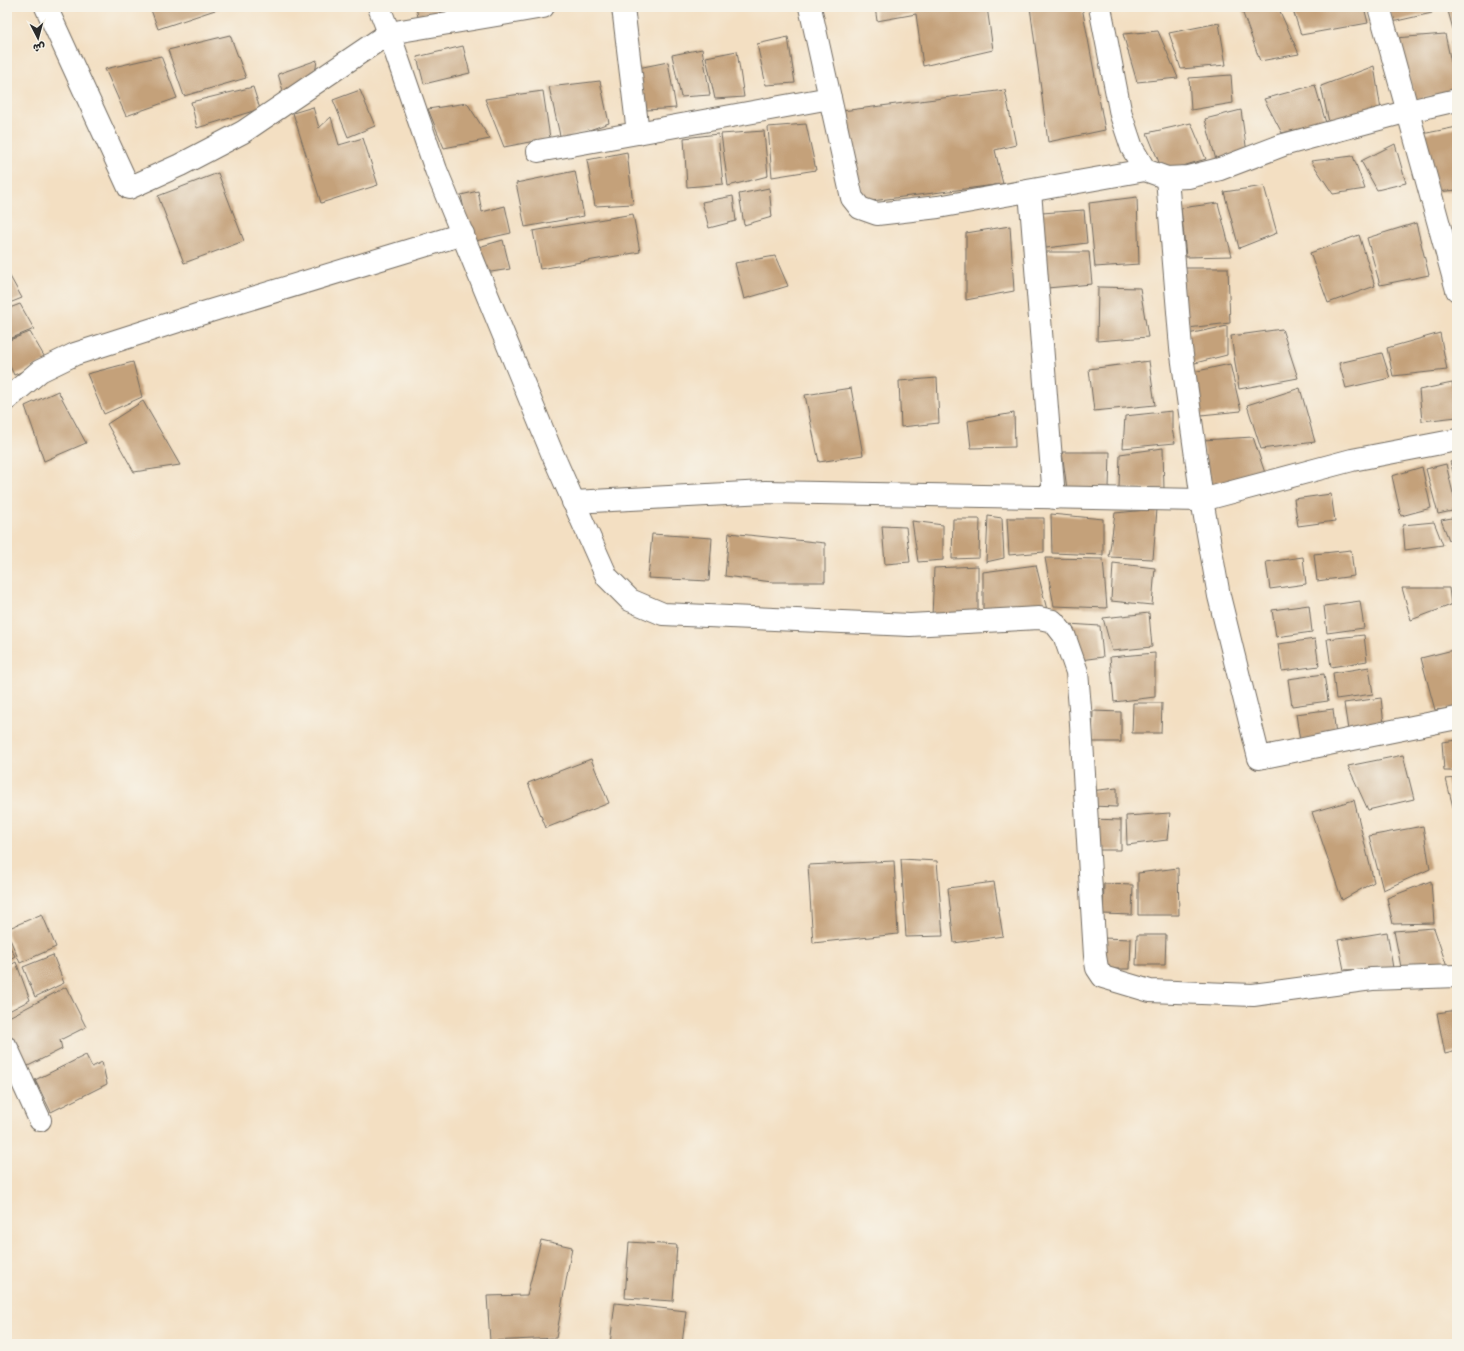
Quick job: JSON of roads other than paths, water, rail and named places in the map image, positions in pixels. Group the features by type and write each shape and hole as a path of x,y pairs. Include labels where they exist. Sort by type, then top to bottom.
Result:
{"street":[{"path":"46,7 129,188 180,165 243,132 389,33 470,13 543,7"},
{"path":"379,7 436,170 552,453 607,577 630,600 663,614 910,625 1039,618 1053,621 1064,635 1077,672 1095,956 1097,968 1103,977 1150,991 1253,995 1372,979 1457,976"},
{"path":"623,7 638,132"},
{"path":"810,7 852,198 860,208 877,214 938,207 1146,170 1167,178 1188,177 1220,169 1283,145 1408,111 1457,100"},
{"path":"1100,7 1121,116 1132,148 1146,170"},
{"path":"1379,7 1457,290"},
{"path":"538,151 830,98"},
{"path":"1167,178 1181,348 1202,500 1219,596 1259,758 1457,718"},
{"path":"1030,191 1054,498"},
{"path":"7,399 40,371 75,354 200,314 463,234"},
{"path":"573,502 765,492 1202,500 1352,460 1457,440"},
{"path":"7,1048 40,1120"}]}
